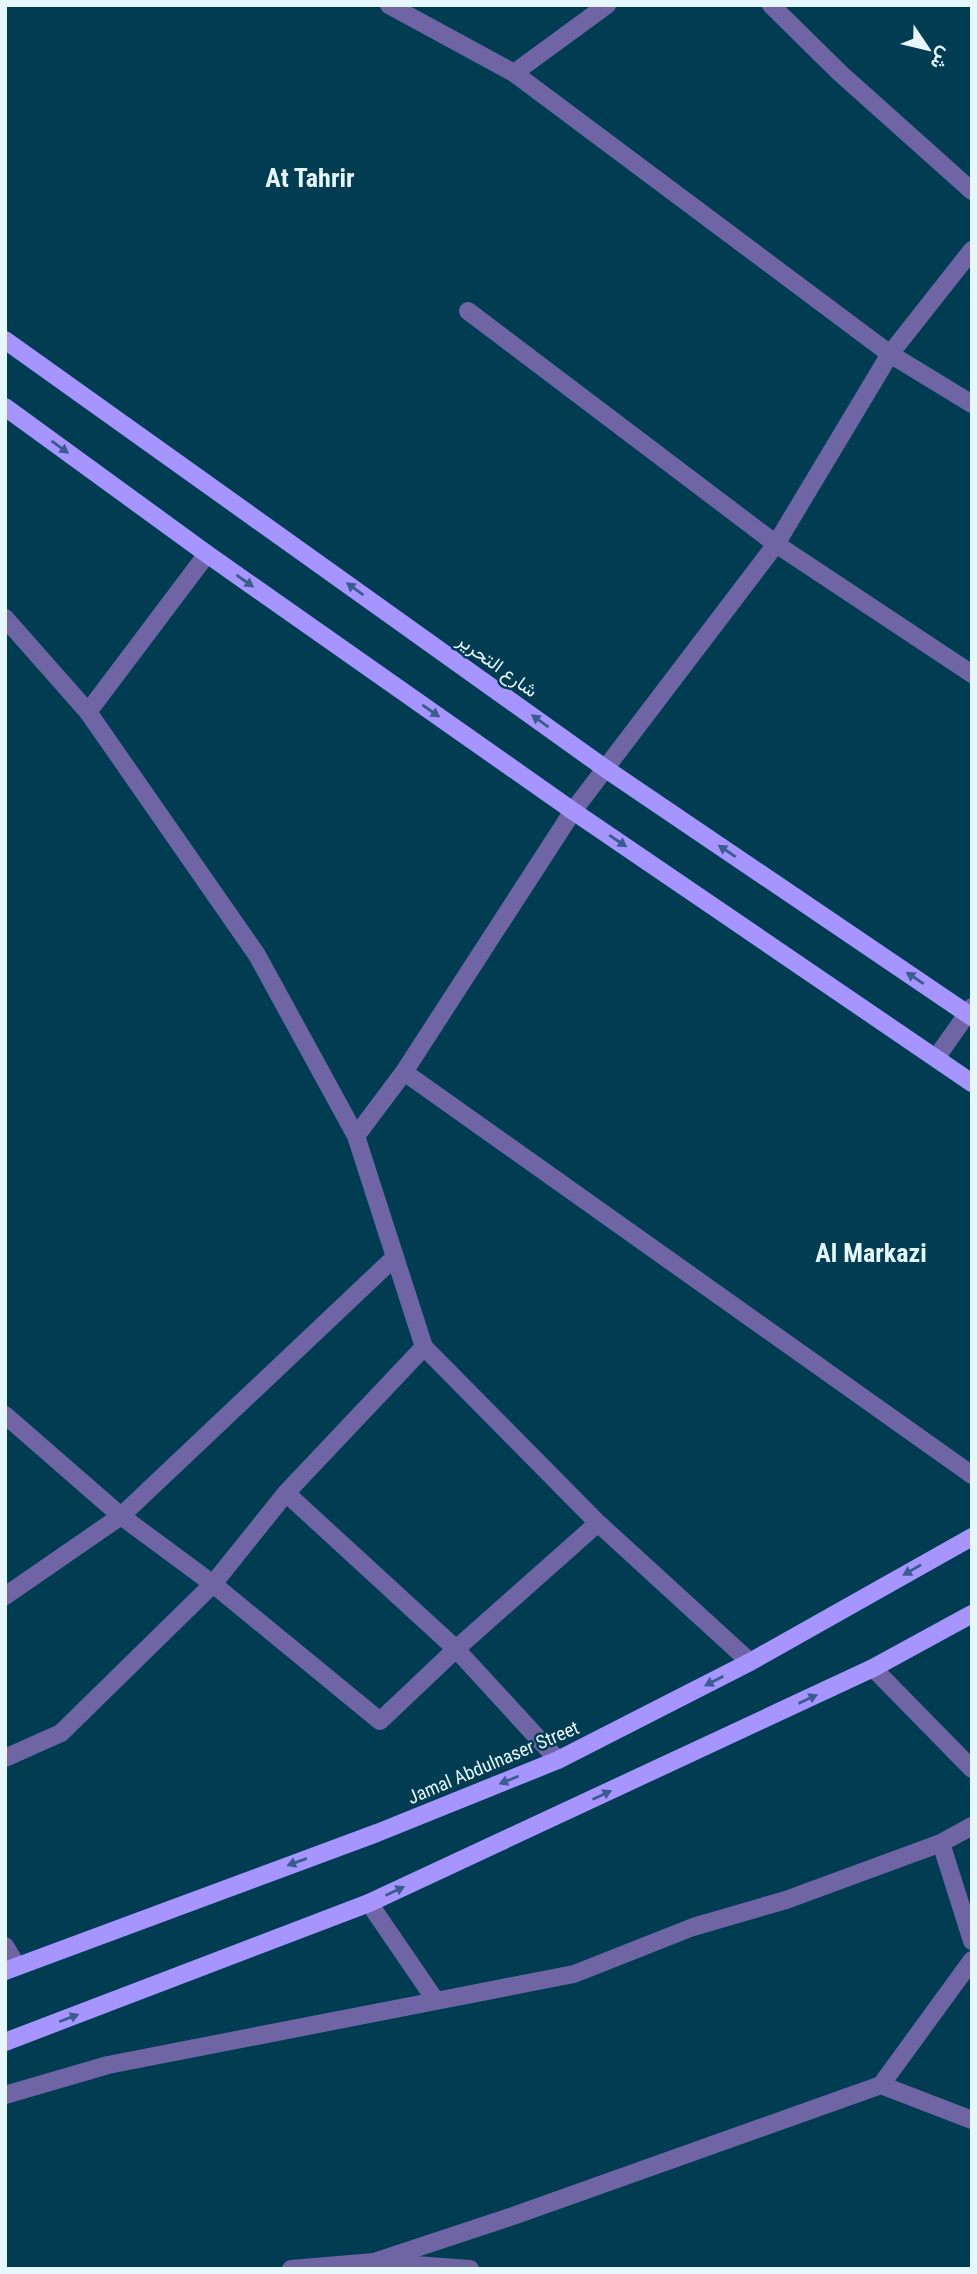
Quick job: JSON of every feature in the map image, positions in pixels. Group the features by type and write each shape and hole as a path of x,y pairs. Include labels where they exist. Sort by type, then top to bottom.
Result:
{"main road":[{"name":"شارع التحرير","path":"5,340 606,769 970,1012"},
{"path":"5,407 207,554 573,811 972,1083"},
{"name":"Jamal Abdulnaser Street","path":"11,1968 377,1833 558,1760 750,1662 972,1537"},
{"path":"5,2042 369,1903 873,1668 972,1614"}],"street":[{"path":"389,5 514,73 890,354 972,404"},
{"path":"514,73 607,5"},
{"path":"771,5 840,74 972,191"},
{"path":"356,1136 404,1072 573,811 776,544 890,354 972,250"},
{"path":"468,311 776,544 972,674"},
{"path":"88,712 207,554"},
{"path":"5,618 88,712 257,955 356,1136 424,1347 598,1523 750,1662"},
{"path":"936,1058 970,1012"},
{"path":"404,1072 972,1475"},
{"path":"5,1596 121,1516 395,1257"},
{"path":"5,1758 61,1732 213,1584 286,1493 424,1347"},
{"path":"5,1415 121,1516 213,1584 380,1721 456,1649 598,1523"},
{"path":"286,1493 456,1649 558,1760"},
{"path":"873,1668 972,1769"},
{"path":"5,2095 108,2065 574,1974 693,1927 786,1900 941,1843 972,1826"},
{"path":"941,1843 972,1941"},
{"path":"369,1903 436,2001"},
{"path":"5,1946 11,1968"},
{"path":"374,2262 513,2217 881,2085 972,1960"},
{"path":"881,2085 972,2120"},
{"path":"291,2269 374,2262 470,2269"}],"district":[{"name":"At Tahrir","path":"310,178"},
{"name":"Al Markazi","path":"871,1253"}]}
